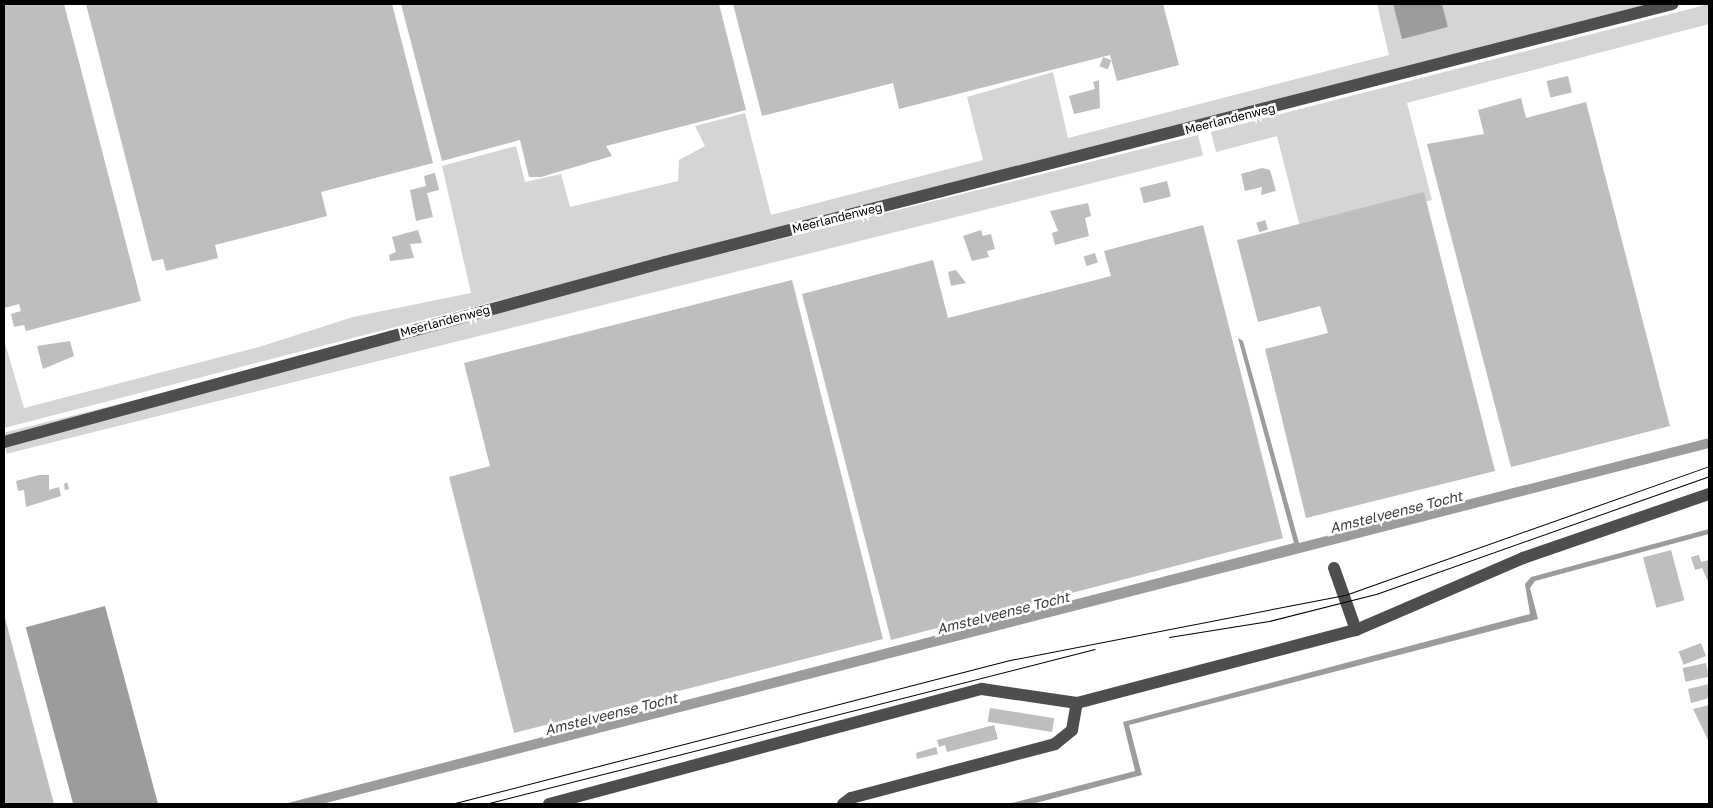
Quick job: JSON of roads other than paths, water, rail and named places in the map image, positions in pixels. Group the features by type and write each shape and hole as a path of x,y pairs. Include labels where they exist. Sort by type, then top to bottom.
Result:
{"street":[{"name":"Meerlandenweg","path":"4,442 665,262 1672,4"},
{"path":"549,804 982,689 1077,703 1274,652 1356,630 1523,558 1709,494"},
{"path":"1334,568 1356,630"},
{"path":"843,804 851,798 1054,744 1072,730 1077,703"}],"tram line":[{"path":"451,804 1010,660 1345,595 1709,466"},
{"path":"1169,637 1269,621 1376,594 1709,476"},
{"path":"485,804 1095,649"}],"water label":[{"name":"Amstelveense Tocht","path":"1396,512"},
{"name":"Amstelveense Tocht","path":"1003,613"},
{"name":"Amstelveense Tocht","path":"611,714"}]}
